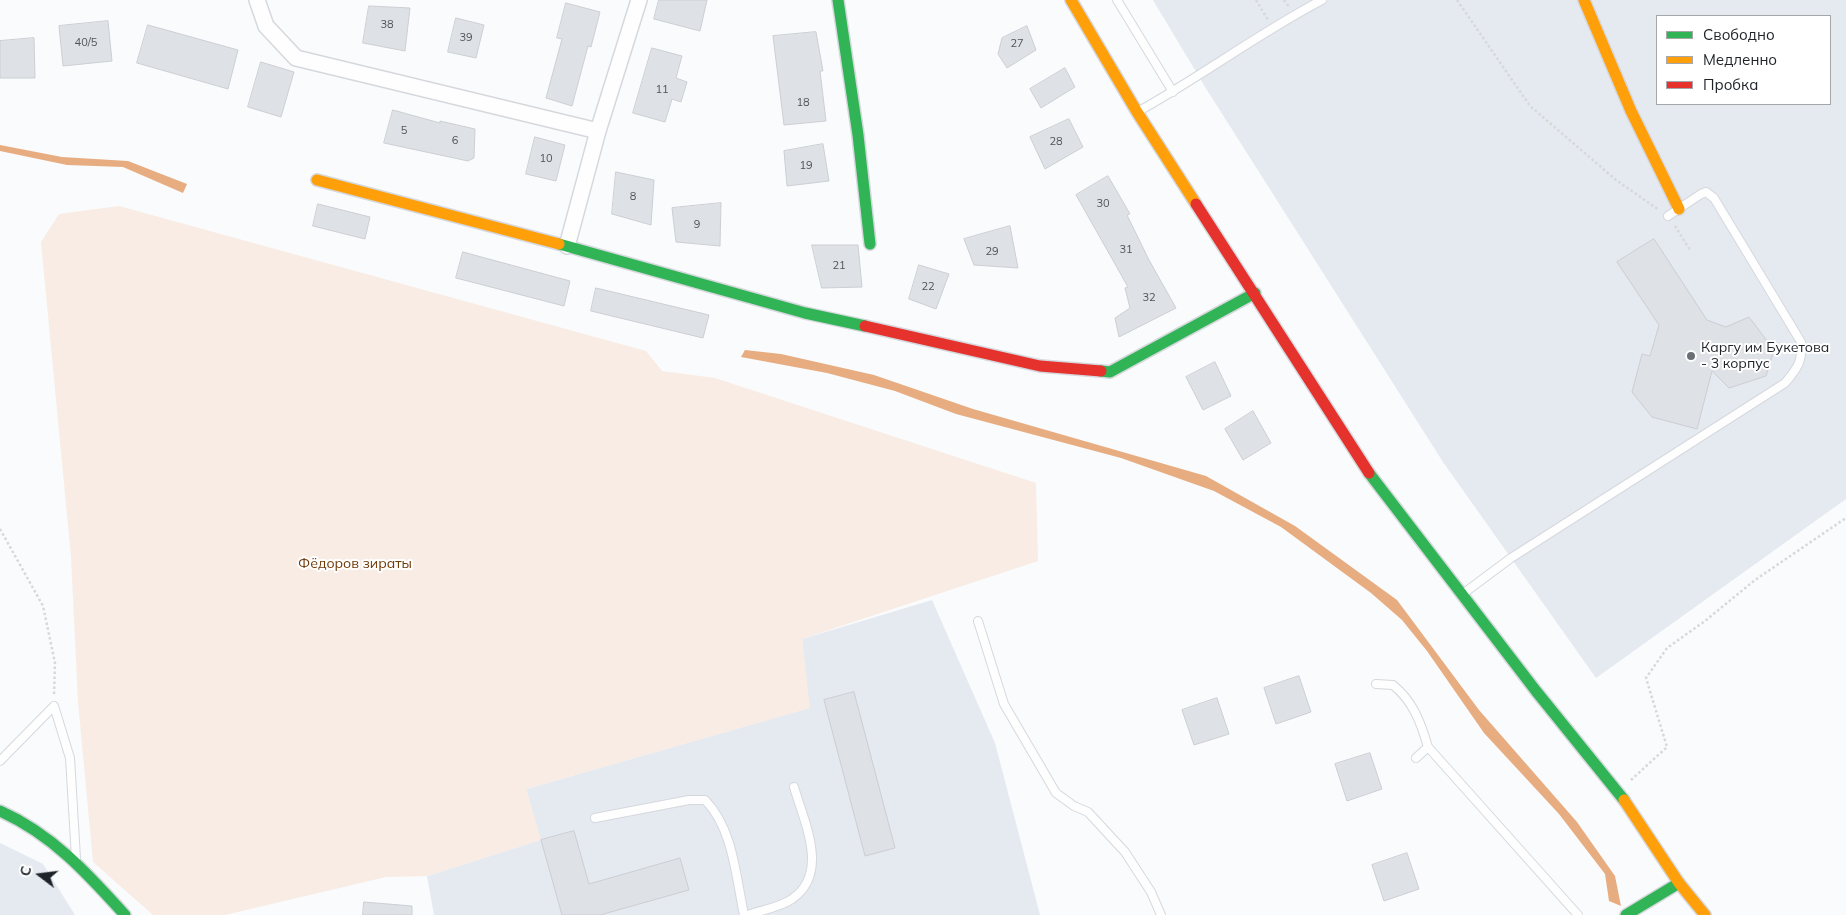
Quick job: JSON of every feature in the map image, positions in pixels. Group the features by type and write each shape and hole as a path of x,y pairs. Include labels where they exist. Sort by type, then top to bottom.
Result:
{"street":[{"path":"256,0 266,26 296,58 598,131"},
{"path":"567,246 598,131 639,0"},
{"path":"838,0 858,135 870,244"},
{"path":"1071,0 1137,112 1255,293 1372,478 1536,691 1618,791 1679,883 1705,915"},
{"path":"1584,0 1631,111 1679,209"},
{"path":"317,180 567,246 805,313 1040,366 1110,372 1255,293"},
{"path":"0,811 21,818 77,862 125,915"},
{"path":"1626,915 1679,883"}],"lane":[{"path":"1117,0 1174,92"},
{"path":"1137,112 1174,92 1273,28 1322,0"},
{"path":"1462,595 1511,558 1785,383 1798,368 1803,357 1801,342 1714,198 1706,192 1668,216"},
{"path":"978,621 1004,704 1056,793 1074,806 1088,812 1125,852 1151,892 1161,915"},
{"path":"1376,684 1393,684 1410,700 1422,724 1428,747 1578,915"},
{"path":"0,761 54,706 70,758 77,862"},
{"path":"1416,758 1428,747"},
{"path":"748,915 792,900 808,884 814,853 794,787"},
{"path":"595,818 689,800 705,800 717,812 731,850 744,915"}],"path":[{"path":"1256,0 1273,28"},
{"path":"1457,0 1530,106 1616,180 1668,216 1690,250"},
{"path":"1618,791 1667,748 1646,678 1666,648 1705,621 1755,580 1846,518"},
{"path":"0,529 43,606 56,663 54,706"}],"shaded area":[{"path":"1153,0 1846,0 1846,499 1596,678 1443,462 1207,90"},
{"path":"0,145 62,157 128,161 187,184 183,193 123,167 67,165 0,151"},
{"path":"745,350 781,354 874,375 973,409 1206,476 1295,526 1397,600 1479,710 1577,822 1615,876 1621,906 1609,901 1605,874 1559,814 1484,733 1427,651 1402,620 1371,593 1281,527 1214,491 1121,458 956,414 895,391 827,373 741,357"},
{"path":"932,600 995,743 1040,915 434,915 427,876 540,840 526,789 809,708 802,639"},
{"path":"0,843 43,864 75,915 0,915"}],"green space":[{"name":"Фёдоров зираты","path":"119,206 646,351 662,371 715,378 1036,483 1038,561 802,639 810,708 526,789 541,840 427,876 386,877 225,915 153,915 93,862 78,702 71,557 41,242 59,214"}],"building":[{"path":"659,0 707,0 700,31 654,19"},
{"path":"566,3 600,12 591,47 588,46 572,106 546,98 562,39 557,38"},
{"path":"369,6 410,8 405,51 363,43"},
{"path":"456,18 484,25 476,58 448,52"},
{"path":"108,21 112,61 63,66 59,26"},
{"path":"148,25 238,50 228,89 137,63"},
{"path":"1027,26 1036,50 1007,68 998,54 1002,38"},
{"path":"816,32 823,71 820,71 826,121 784,125 773,36"},
{"path":"34,38 35,78 0,78 0,41"},
{"path":"652,48 682,56 676,78 687,82 681,102 672,99 665,122 633,113"},
{"path":"261,62 294,72 281,117 248,107"},
{"path":"1065,68 1075,87 1041,108 1030,89"},
{"path":"393,110 440,123 440,121 475,129 474,158 468,161 384,143"},
{"path":"1069,119 1083,147 1045,169 1030,137"},
{"path":"535,137 565,145 556,181 526,174"},
{"path":"823,144 829,181 787,186 784,151"},
{"path":"616,172 654,180 651,225 612,214"},
{"path":"1108,176 1130,214 1127,215 1149,260 1176,308 1119,337 1115,318 1130,308 1125,288 1128,287 1076,195"},
{"path":"721,203 720,246 676,242 672,208"},
{"path":"318,204 370,217 365,239 313,226"},
{"path":"1010,226 1018,268 974,265 964,239"},
{"path":"1654,239 1707,320 1726,327 1749,317 1774,350 1766,376 1729,388 1712,371 1697,429 1652,417 1632,392 1642,354 1650,356 1659,325 1617,262"},
{"path":"812,245 858,245 862,287 822,288"},
{"path":"463,252 570,281 564,306 456,278"},
{"path":"919,265 949,274 936,309 909,299"},
{"path":"596,288 709,315 703,338 591,311"},
{"path":"1215,362 1231,396 1203,410 1186,377"},
{"path":"1253,411 1271,443 1243,460 1225,429"},
{"path":"1299,676 1311,712 1276,724 1264,688"},
{"path":"854,692 895,848 865,856 824,700"},
{"path":"1217,698 1229,734 1194,745 1182,710"},
{"path":"1370,753 1382,789 1347,801 1335,764"},
{"path":"574,831 589,884 680,858 689,890 600,915 562,915 541,840"},
{"path":"1407,853 1419,889 1384,901 1372,865"},
{"path":"364,902 412,906 412,915 363,915"}],"traffic: fast":[{"path":"838,0 858,135 870,244"},
{"path":"559,244 805,313 865,326"},
{"path":"1101,371 1110,372 1255,293"},
{"path":"1369,473 1536,691 1624,800"},
{"path":"0,811 19,820 53,843 83,870 125,915"},
{"path":"1626,915 1679,883"}],"traffic: slow":[{"path":"1071,0 1137,112 1196,204"},
{"path":"1584,0 1631,111 1679,209"},
{"path":"317,180 559,244"},
{"path":"1624,800 1679,883 1705,915"}],"traffic: jam":[{"path":"1196,204 1369,473"},
{"path":"865,326 1040,366 1101,371"}],"place":[{"name":"Каргу им Букетова - 3 корпус","path":"1691,356"}]}
